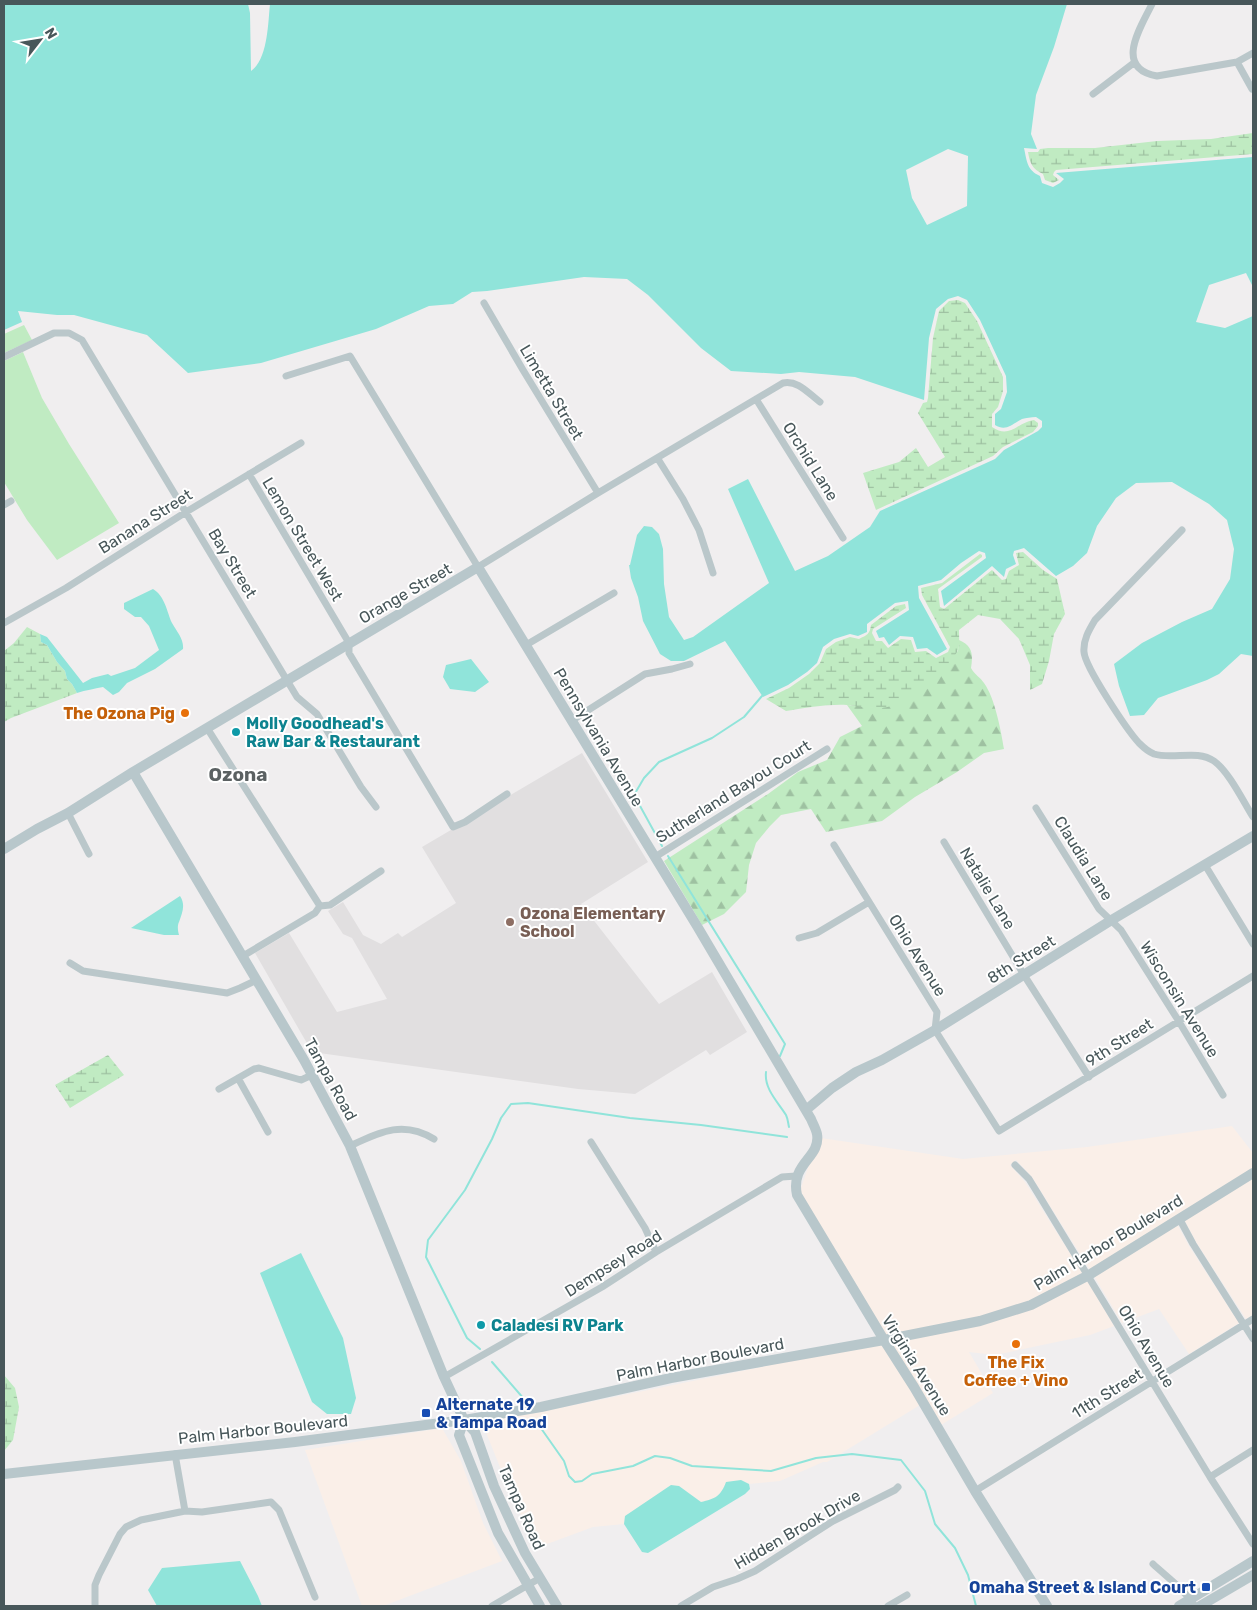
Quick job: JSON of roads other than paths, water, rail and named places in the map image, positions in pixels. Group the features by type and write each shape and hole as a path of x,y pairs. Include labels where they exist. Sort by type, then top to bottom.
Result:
{"street":[{"path":"1152,4 1134,43 1132,52 1135,62 1146,73 1157,76 1237,62 1253,53"},
{"path":"1093,94 1135,62"},
{"path":"1237,62 1252,89"},
{"name":"Limetta Street","path":"484,304 598,493"},
{"name":"Bay Street","path":"4,357 54,333 69,333 82,340 296,697 317,714 361,787 376,806"},
{"name":"Pennsylvania Avenue","path":"286,376 350,356 811,1119 817,1135 816,1142 812,1153 796,1176"},
{"name":"Orange Street","path":"4,848 68,813 349,642 478,567 598,493 782,384 789,382 796,384 820,402"},
{"name":"Orchid Lane","path":"756,399 843,538"},
{"name":"Banana Street","path":"4,623 66,588 186,512 301,443"},
{"path":"658,459 683,499 699,530 713,573"},
{"name":"Lemon Street West","path":"249,474 349,642 349,653 453,827 465,822 507,794"},
{"path":"4,505 12,501"},
{"path":"1182,530 1095,620 1088,632 1084,653 1090,668 1108,698 1138,742 1153,753 1161,755 1199,755 1212,760 1223,769 1253,817"},
{"path":"526,645 614,593"},
{"path":"571,721 645,674 690,664"},
{"path":"207,728 320,906"},
{"name":"Sutherland Bayou Court","path":"654,858 827,749"},
{"name":"Tampa Road","path":"133,772 257,980 312,1075 350,1146 444,1377 464,1420 475,1432 494,1486 525,1553 557,1606"},
{"name":"Claudia Lane","path":"1036,808 1099,909 1110,921"},
{"path":"68,813 89,854"},
{"name":"8th Street","path":"806,1110 832,1088 856,1072 882,1060 935,1030 1110,921 1253,836"},
{"name":"Natalie Lane","path":"944,842 1024,975 1089,1077"},
{"name":"Ohio Avenue","path":"834,846 937,1012 935,1030 999,1131"},
{"path":"1205,865 1253,944"},
{"path":"320,906 330,905 382,871"},
{"path":"800,938 817,933 869,902"},
{"path":"243,956 316,913 320,906"},
{"name":"Wisconsin Avenue","path":"1110,921 1121,930 1222,1094"},
{"path":"70,963 83,971 227,993 257,980"},
{"name":"9th Street","path":"999,1131 1089,1077 1178,1020 1253,976"},
{"path":"219,1089 254,1069 260,1068 301,1080 312,1075"},
{"path":"238,1078 268,1132"},
{"path":"350,1146 373,1135 392,1129 409,1129 434,1138"},
{"path":"591,1142 645,1228 656,1252"},
{"name":"Ohio Avenue","path":"1015,1165 1029,1179 1210,1477 1253,1544"},
{"name":"Palm Harbor Boulevard","path":"4,1474 295,1442 464,1420 541,1407 671,1378 980,1321 1046,1298 1088,1275 1253,1173"},
{"name":"Dempsey Road","path":"444,1377 602,1287 656,1252 782,1178 796,1176"},
{"name":"Virginia Avenue","path":"796,1176 795,1187 797,1195 975,1491 1047,1606"},
{"path":"1179,1218 1193,1244 1253,1339"},
{"name":"11th Street","path":"975,1491 1253,1319"},
{"name":"Tampa Road","path":"464,1420 459,1435 498,1533 540,1606"},
{"path":"1210,1477 1253,1450"},
{"path":"175,1454 185,1511"},
{"name":"Hidden Brook Drive","path":"681,1606 713,1586 755,1571 833,1521 898,1487"},
{"path":"96,1606 95,1585 120,1534 126,1527 141,1520 185,1511 202,1512 271,1502 278,1510 314,1597"},
{"path":"1179,1606 1193,1603 1253,1561"},
{"path":"1152,1564 1193,1603"},
{"path":"1200,1606 1253,1575"},
{"path":"492,1606 540,1578"},
{"path":"888,1606 907,1595"}],"water":[{"path":"4,4 248,4 250,13 251,71 257,65 264,50 270,4 1067,4 1054,47 1036,95 1031,134 1037,149 1024,148 1028,165 1032,171 1040,176 1042,183 1053,187 1060,183 1064,179 1056,173 1253,157 1253,287 1246,273 1209,285 1196,322 1225,328 1253,316 1253,656 1241,654 1219,674 1158,698 1144,715 1130,716 1119,686 1114,664 1142,643 1212,609 1230,579 1234,549 1227,520 1209,504 1172,482 1136,483 1116,498 1097,526 1087,553 1073,566 1056,576 1024,548 1014,551 1013,555 1016,564 1006,569 1004,577 992,566 944,606 941,591 986,558 985,553 979,551 941,580 918,586 919,598 947,649 937,655 927,648 917,649 913,637 900,636 889,645 884,637 879,638 876,631 909,610 908,601 895,603 867,624 867,632 858,636 850,634 834,639 823,647 817,663 807,672 788,685 763,697 725,641 684,661 671,661 660,654 643,621 629,565 637,535 644,526 652,527 659,534 663,549 664,584 669,617 684,640 693,637 769,583 728,489 748,479 795,571 828,556 870,527 880,511 995,459 1004,450 1042,427 1042,421 1036,417 1022,419 1002,428 995,425 995,414 1001,409 1007,392 1006,376 980,320 967,300 958,296 948,299 936,309 929,338 924,400 855,377 799,372 781,374 731,371 701,348 648,295 627,279 584,277 472,292 453,304 429,306 376,329 261,363 188,373 147,335 74,315 18,311 22,322 4,330","holes":["948,149 968,156 967,206 927,225 912,198 906,170"]},
{"path":"153,589 163,600 181,639 183,649 155,669 127,683 119,692 113,695 103,687 77,693 47,645 41,642 40,634 47,637 83,683 92,678 108,674 111,676 135,668 159,650 149,626 141,617 135,617 124,609 124,603"},
{"path":"471,659 489,682 475,692 450,689 443,677 446,665"},
{"path":"180,896 183,906 178,925 179,935 164,935 131,928"},
{"path":"301,1253 343,1338 356,1398 351,1414 327,1414 312,1402 260,1273"},
{"path":"741,1480 749,1484 750,1489 745,1494 648,1553 642,1552 624,1524 625,1516 671,1485 679,1486 701,1502 717,1496 722,1491 726,1482"},
{"path":"240,1561 262,1606 157,1606 148,1590 162,1568"}],"waterway":[{"path":"662,846 634,795 644,778 659,762 712,738 744,717 762,696"},
{"path":"668,856 785,1044 780,1056"},
{"path":"766,1072 769,1090 786,1115 789,1127"},
{"path":"480,1349 467,1338 426,1257 428,1240 465,1190 501,1118 511,1104 528,1103 630,1118 701,1125 787,1137"},
{"path":"492,1362 524,1399"},
{"path":"538,1424 564,1461 569,1476 575,1482 582,1481 592,1474 633,1466 655,1456 670,1458 692,1466 771,1471 816,1458 852,1454 901,1460 925,1491 935,1524 955,1548 968,1575 976,1606"}],"place":[{"name":"The Ozona Pig","path":"185,713"},
{"name":"Molly Goodhead's Raw Bar & Restaurant","path":"236,732"},
{"name":"Ozona Elementary School","path":"510,922"},
{"name":"Caladesi RV Park","path":"481,1325"},
{"name":"The Fix Coffee + Vino","path":"1016,1344"},
{"name":"Alternate 19 & Tampa Road","path":"426,1413"},
{"name":"Omaha Street & Island Court","path":"1206,1587"}],"district":[{"name":"Ozona","path":"238,774"}]}
